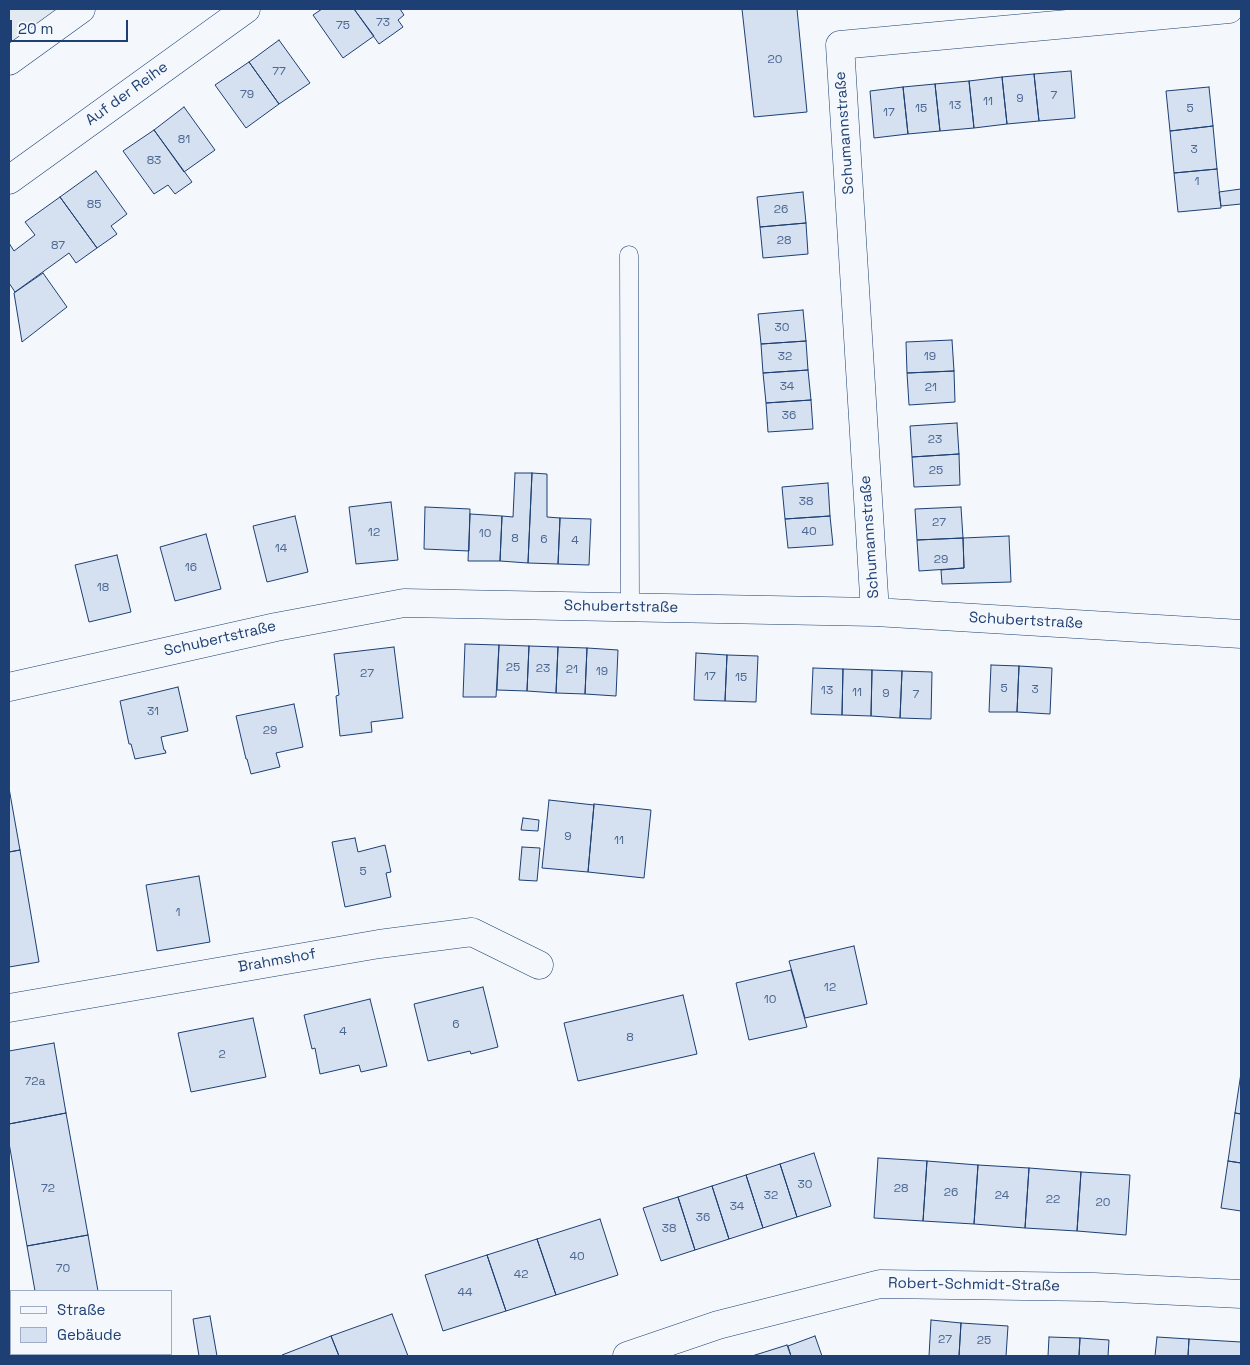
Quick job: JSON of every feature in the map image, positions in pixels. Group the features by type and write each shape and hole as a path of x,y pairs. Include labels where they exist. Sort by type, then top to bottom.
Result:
{"street":[{"path":"9,61 81,9"},
{"name":"Auf der Reihe","path":"9,180 246,9"},
{"name":"Schumannstraße","path":"875,612 840,45 1229,9"},
{"name":"Schubertstraße","path":"9,686 276,627 404,602 875,612 1241,634"},
{"name":"Brahmshof","path":"9,1008 379,944 472,932 539,965"},
{"name":"Robert-Schmidt-Straße","path":"627,1356 718,1325 880,1284 1094,1286 1241,1294"}],"lane":[{"path":"629,255 630,607"}],"shaded area":[{"path":"9,9 73,9 9,56"}],"building":[{"path":"322,9 354,9 374,36 343,58 313,15"},
{"path":"354,9 400,9 404,15 398,20 403,27 379,44"},
{"path":"742,9 797,9 807,112 754,117"},
{"path":"279,40 310,83 279,104 249,62"},
{"path":"249,62 279,104 246,128 215,85"},
{"path":"1071,71 1075,118 1039,121 1034,74"},
{"path":"1034,74 1039,121 1007,124 1002,77"},
{"path":"1002,77 1007,124 974,128 969,81"},
{"path":"969,81 974,128 940,131 935,84"},
{"path":"935,84 940,131 908,134 903,87"},
{"path":"903,87 908,134 874,138 870,91"},
{"path":"1209,87 1213,126 1170,131 1166,91"},
{"path":"184,107 215,150 184,172 154,130"},
{"path":"1213,126 1217,169 1174,173 1170,131"},
{"path":"154,130 192,182 175,194 168,185 154,194 123,151"},
{"path":"1217,169 1221,208 1178,212 1174,173"},
{"path":"96,171 127,214 111,226 117,234 97,248 60,197"},
{"path":"1241,189 1241,204 1221,206 1219,192"},
{"path":"803,192 806,223 760,227 757,197"},
{"path":"60,197 97,248 76,263 69,253 15,292 9,283 9,243 14,251 35,235 25,222"},
{"path":"806,223 808,254 763,258 760,227"},
{"path":"43,273 67,307 22,342 14,293"},
{"path":"803,310 806,341 761,344 758,314"},
{"path":"952,340 954,371 907,373 906,342"},
{"path":"806,341 808,370 763,373 761,344"},
{"path":"808,370 811,400 766,403 763,373"},
{"path":"954,371 955,402 909,405 907,373"},
{"path":"811,400 813,429 768,432 766,403"},
{"path":"957,423 959,454 912,457 910,426"},
{"path":"959,454 960,485 914,487 912,457"},
{"path":"515,473 532,473 528,563 500,561 502,516 513,517"},
{"path":"532,473 547,474 547,517 560,518 558,564 528,563"},
{"path":"828,483 830,516 785,519 782,487"},
{"path":"391,502 398,560 356,564 349,507"},
{"path":"425,507 470,509 469,551 424,549"},
{"path":"961,507 963,538 917,540 915,509"},
{"path":"470,514 502,516 500,561 468,561"},
{"path":"295,516 308,572 267,582 253,526"},
{"path":"830,516 833,545 788,548 785,519"},
{"path":"560,518 591,519 589,565 558,564"},
{"path":"206,534 221,589 175,601 160,547"},
{"path":"1009,536 1011,582 942,584 941,570 964,568 963,538"},
{"path":"963,538 964,568 919,571 917,540"},
{"path":"117,555 131,612 89,622 75,565"},
{"path":"465,644 499,645 496,697 463,697"},
{"path":"499,645 529,646 527,691 497,690"},
{"path":"529,646 558,647 556,693 527,691"},
{"path":"394,647 403,718 371,722 372,732 340,736 336,696 339,695 334,654"},
{"path":"558,647 587,648 585,694 556,693"},
{"path":"587,648 618,650 616,696 585,694"},
{"path":"696,653 727,655 725,701 694,700"},
{"path":"727,655 758,656 756,702 725,701"},
{"path":"991,665 1019,666 1017,712 989,712"},
{"path":"1019,666 1052,668 1050,714 1017,712"},
{"path":"813,668 843,669 842,715 811,714"},
{"path":"843,669 872,670 871,716 842,715"},
{"path":"872,670 902,671 900,718 871,716"},
{"path":"902,671 932,672 931,719 900,718"},
{"path":"178,687 188,731 161,737 166,753 135,759 131,744 129,744 120,701"},
{"path":"294,704 303,747 276,753 280,767 251,774 236,716"},
{"path":"9,788 20,850 9,852"},
{"path":"549,800 594,805 588,872 542,868"},
{"path":"594,804 651,810 644,878 588,872"},
{"path":"523,818 539,820 538,831 521,830"},
{"path":"355,838 358,852 385,845 391,872 386,873 391,897 345,907 332,842"},
{"path":"522,847 540,848 537,881 519,880"},
{"path":"20,850 39,962 9,967 9,852"},
{"path":"199,876 210,942 157,951 146,885"},
{"path":"854,946 867,1004 805,1018 789,961"},
{"path":"791,970 807,1027 749,1040 736,983"},
{"path":"483,987 498,1047 471,1054 470,1051 428,1061 414,1004"},
{"path":"683,995 697,1054 578,1081 564,1023"},
{"path":"370,999 387,1066 361,1072 359,1065 320,1074 315,1048 312,1049 304,1015"},
{"path":"253,1018 266,1077 191,1092 178,1033"},
{"path":"54,1043 66,1113 9,1124 9,1051"},
{"path":"1241,1073 1241,1114 1235,1113"},
{"path":"66,1113 88,1235 27,1246 9,1143 9,1124"},
{"path":"1235,1113 1241,1114 1241,1163 1228,1161"},
{"path":"814,1153 831,1206 797,1217 780,1164"},
{"path":"878,1158 927,1161 923,1221 874,1218"},
{"path":"927,1161 978,1165 974,1224 923,1221"},
{"path":"1228,1161 1241,1163 1241,1211 1221,1208"},
{"path":"780,1164 797,1217 763,1228 746,1175"},
{"path":"978,1165 1029,1168 1025,1228 974,1224"},
{"path":"1029,1168 1081,1172 1077,1231 1025,1228"},
{"path":"1081,1172 1130,1175 1126,1235 1077,1231"},
{"path":"746,1175 763,1228 729,1239 712,1186"},
{"path":"712,1186 729,1239 695,1250 678,1197"},
{"path":"678,1197 695,1250 661,1261 643,1208"},
{"path":"600,1219 618,1275 556,1295 537,1239"},
{"path":"88,1235 98,1290 35,1290 27,1246"},
{"path":"537,1239 556,1295 506,1311 487,1255"},
{"path":"487,1255 506,1311 443,1331 425,1275"},
{"path":"392,1314 408,1356 339,1356 331,1336"},
{"path":"210,1316 217,1356 199,1356 193,1319"},
{"path":"931,1320 961,1323 959,1356 929,1356"},
{"path":"961,1323 1008,1326 1006,1356 959,1356"},
{"path":"331,1336 339,1356 282,1356 282,1355"},
{"path":"815,1336 822,1356 791,1356 788,1346"},
{"path":"1049,1337 1080,1338 1079,1356 1048,1356"},
{"path":"1157,1337 1189,1339 1188,1356 1155,1356"},
{"path":"1080,1338 1109,1340 1108,1356 1079,1356"},
{"path":"1189,1339 1241,1342 1241,1356 1188,1356"},
{"path":"787,1345 791,1356 752,1356"}]}
